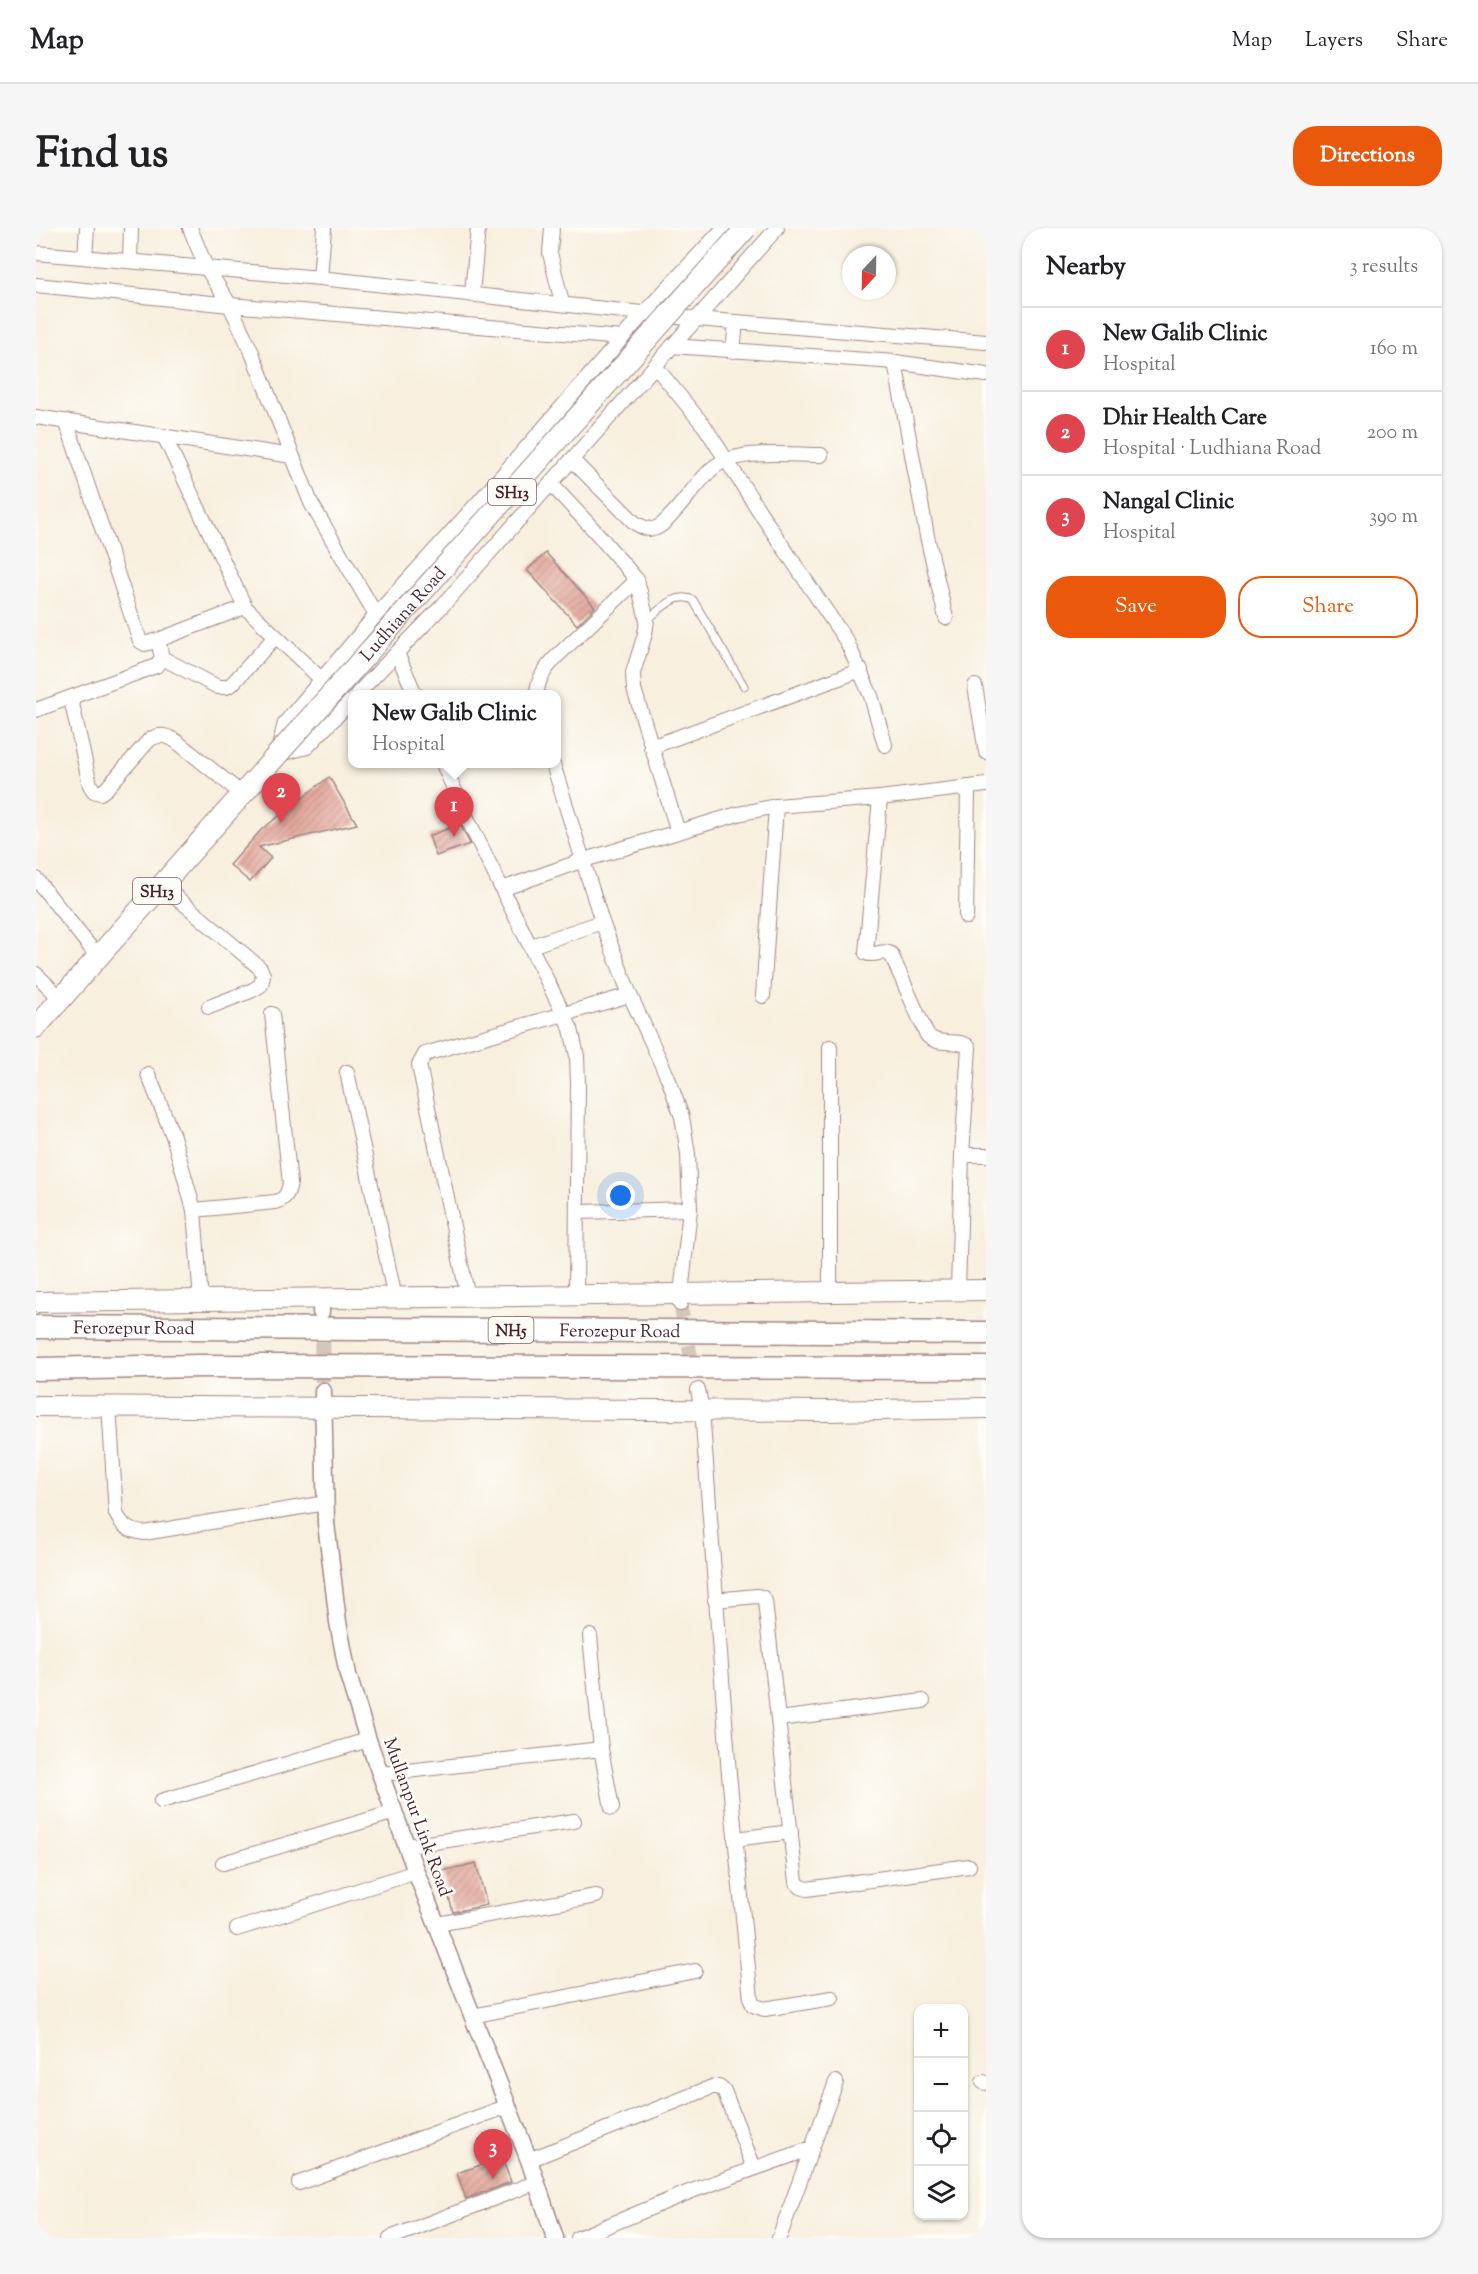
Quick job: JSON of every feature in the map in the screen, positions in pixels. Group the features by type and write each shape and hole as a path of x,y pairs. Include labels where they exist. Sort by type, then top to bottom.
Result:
{"highway":[{"name":"Ferozepur Road","path":"36,1327 986,1333"},
{"name":"NH5","path":"36,1369 232,1366 986,1368"}],"main road":[{"name":"Ludhiana Road","path":"36,1028 746,228"},
{"path":"36,1302 201,1301 321,1306 395,1298 576,1296 680,1300 830,1293 986,1290"},
{"path":"36,1406 324,1399 702,1410 865,1411 986,1408"}],"street":[{"path":"85,257 87,228"},
{"path":"130,228 130,261"},
{"path":"190,228 206,267 230,305 252,353 311,503 376,615"},
{"path":"320,278 324,228"},
{"path":"472,294 478,228"},
{"path":"552,228 550,253 562,303"},
{"path":"348,704 307,747 277,755 285,723 376,615 485,495 645,312 724,228"},
{"path":"361,690 444,604 777,228"},
{"path":"36,253 320,278 697,319 986,342"},
{"path":"36,285 230,305 622,338"},
{"path":"733,351 736,322"},
{"path":"672,346 895,362 986,375"},
{"path":"895,362 925,525 946,618"},
{"path":"655,366 699,418 847,642 871,696 885,745"},
{"path":"36,417 292,456"},
{"path":"66,421 140,641 145,644 158,640 245,607"},
{"path":"164,436 245,607 321,680"},
{"path":"572,460 635,522 644,528 654,529 663,524 712,468 726,459 745,456 821,455"},
{"path":"551,484 637,580 646,620 645,634 636,660 634,689 678,832"},
{"path":"537,690 544,670 637,580"},
{"path":"162,658 218,687 226,687 232,684 275,637"},
{"path":"36,710 156,666 162,658 158,640"},
{"path":"397,653 412,690"},
{"path":"651,747 861,670"},
{"path":"975,686 986,752"},
{"path":"71,699 90,785 94,791 100,793 106,789 150,740 159,735 168,736 176,741 242,794"},
{"path":"445,768 571,1029 577,1056 576,1296"},
{"path":"554,768 602,922 630,995 668,1078 682,1117 688,1154 690,1209 680,1300"},
{"path":"502,889 584,860 738,814 776,807 880,798 986,785"},
{"path":"966,917 968,787"},
{"path":"880,798 865,950 868,955 888,952 891,954 927,1035 933,1041 963,1043 969,1047 962,1155 958,1290"},
{"path":"764,996 776,807"},
{"path":"36,879 98,957"},
{"path":"162,885 260,968 263,975 261,984 253,990 209,1007"},
{"path":"531,946 602,922"},
{"path":"36,974 61,999"},
{"path":"468,1298 419,1065 421,1058 425,1054 630,995"},
{"path":"194,1210 275,1202 283,1200 288,1193 290,1183 272,1014"},
{"path":"830,1047 830,1293"},
{"path":"347,1072 395,1298"},
{"path":"148,1074 173,1136 194,1210 201,1301"},
{"path":"962,1155 986,1155"},
{"path":"578,1212 690,1209"},
{"path":"698,1390 702,1410 715,1600 751,1999 753,2005 764,2009 832,1998"},
{"name":"Mullanpur Link Road","path":"324,1399 326,1503 338,1622 348,1675 368,1740 416,1872 529,2160 555,2238"},
{"path":"109,1406 116,1513 121,1525 132,1532 144,1533 326,1503"},
{"path":"715,1600 757,1596 765,1601 796,1882 807,1889 969,1866"},
{"path":"590,1636 601,1749 612,1808"},
{"path":"778,1719 923,1701"},
{"path":"161,1801 368,1740"},
{"path":"381,1774 601,1749"},
{"path":"223,1863 395,1812"},
{"path":"408,1846 574,1821"},
{"path":"735,1839 791,1832"},
{"path":"237,1929 416,1872"},
{"path":"437,1924 596,1896"},
{"path":"472,2016 695,1971"},
{"path":"779,2238 836,2082"},
{"path":"529,2160 712,2087 719,2087 724,2091 754,2168"},
{"path":"299,2183 508,2106"},
{"path":"578,2238 688,2192 812,2148"},
{"path":"390,2238 537,2182"}],"lane":[{"path":"646,620 678,597 686,596 693,600 744,686"}],"building":[{"path":"546,553 595,607 577,625 527,570"},
{"path":"329,777 357,824 259,847 271,858 250,882 230,865 261,830"},
{"path":"460,824 470,844 436,856 429,836"},
{"path":"476,1863 487,1905 453,1912 442,1871"},
{"path":"502,2158 511,2182 466,2199 457,2173"}],"tunnel":[{"path":"680,1304 698,1390"},
{"path":"322,1318 323,1391"}],"place":[{"name":"Dhir Health Care","path":"281,823"},
{"name":"New Galib Clinic","path":"454,837"},
{"name":"Nangal Clinic","path":"493,2179"}]}
